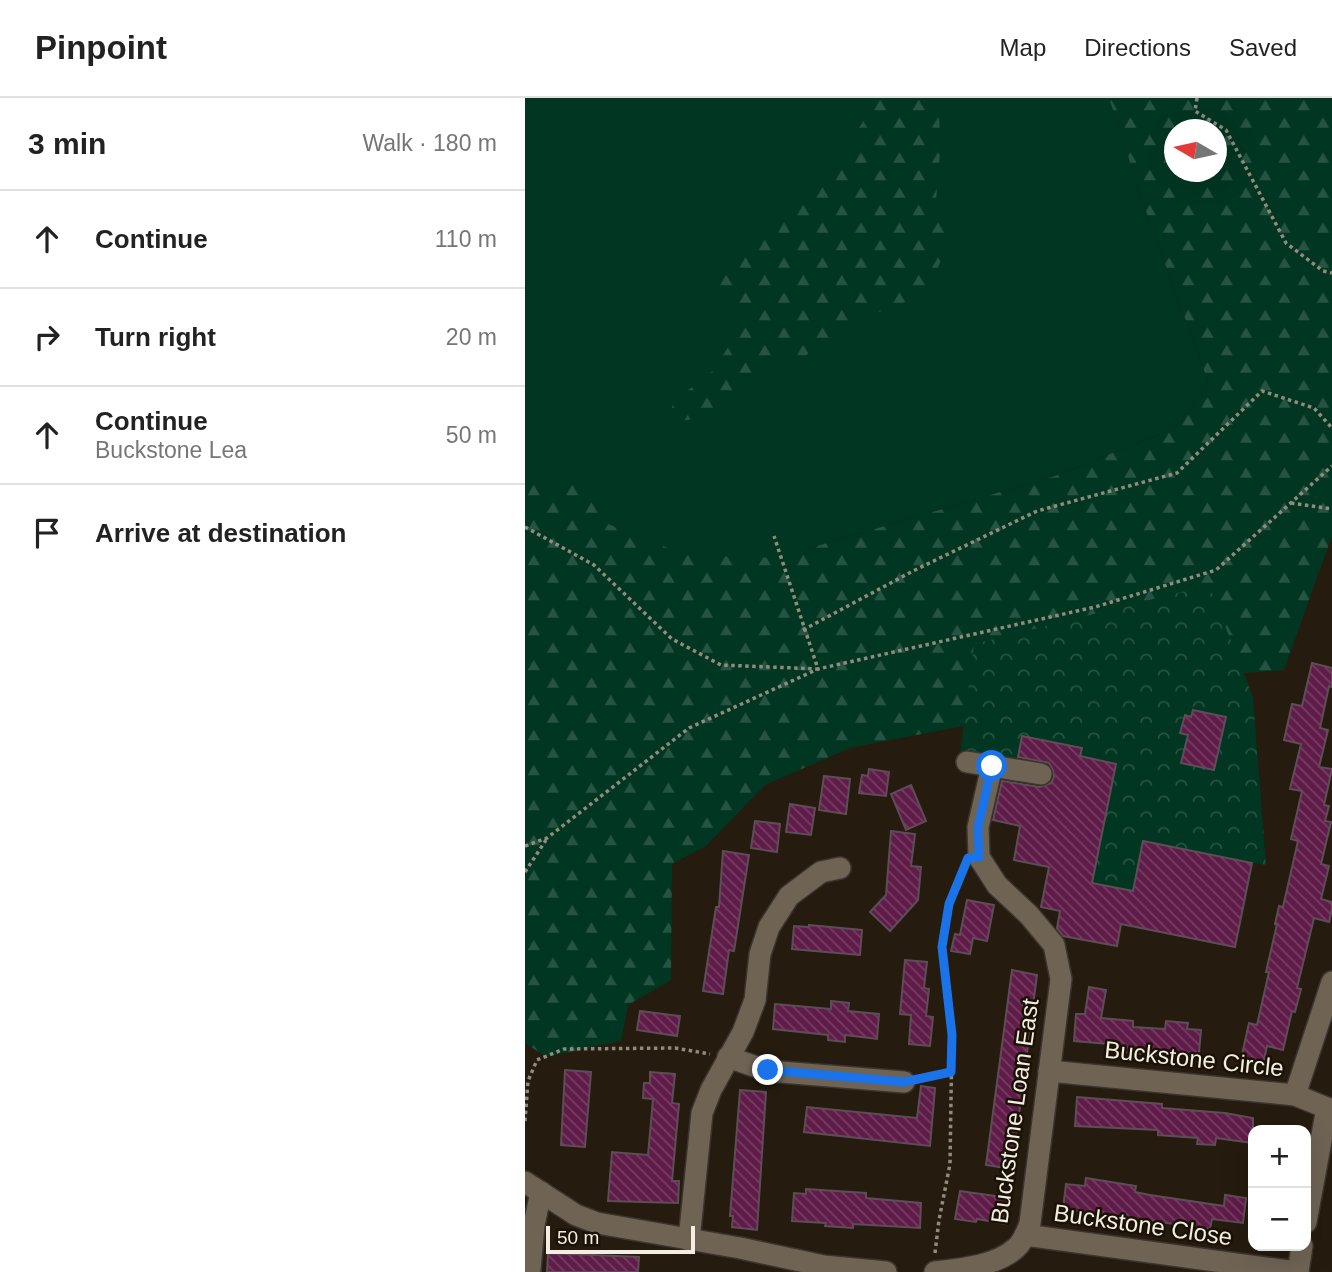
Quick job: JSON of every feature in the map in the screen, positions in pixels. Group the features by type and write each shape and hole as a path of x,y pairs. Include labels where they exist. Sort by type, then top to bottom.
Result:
{"street":[{"path":"967,762 1041,774"},
{"path":"979,857 978,827 992,766"},
{"name":"Buckstone Loan East","path":"935,1266 962,1269 992,1261 1016,1248 1025,1235 1030,1223 1061,979 1053,945 1029,915 997,886 979,857"},
{"path":"689,1240 702,1113 711,1090 743,1032 755,1000 760,954 769,927 789,896 821,872 840,869"},
{"path":"1295,1095 1332,982"},
{"path":"728,1057 768,1070 877,1074 904,1082"},
{"name":"Buckstone Circle","path":"1049,1071 1295,1095 1329,1109"},
{"path":"1311,1197 1329,1109"},
{"path":"533,1187 576,1215 597,1223 824,1266 886,1272"},
{"path":"530,1270 534,1225 533,1187"},
{"name":"Buckstone Close","path":"1025,1235 1297,1272"},
{"path":"1297,1272 1301,1251"}],"path":[{"path":"1197,98 1195,111 1226,130 1286,243 1324,271 1332,273"},
{"path":"803,630 913,571 1037,511 1177,473 1262,391 1314,408 1332,428"},
{"path":"525,846 547,838 689,728 818,668 1095,607 1216,570 1332,466"},
{"path":"1291,503 1332,509"},
{"path":"525,527 594,565 672,639 720,665 818,668"},
{"path":"773,536 818,668"},
{"path":"525,872 547,838"},
{"path":"935,1266 939,1220 950,1164 952,1035 942,947 949,904 968,858 979,857"},
{"path":"525,1121 528,1081 537,1059 564,1049 675,1048 728,1057"},
{"path":"904,1082 951,1072"}],"green space":[{"path":"525,98 1109,98 1148,217 1209,384 1175,428 1055,476 776,558 525,701"},
{"path":"881,98 939,98 940,152 936,201 942,211 945,236 944,250 934,275 919,294 856,323 805,356 775,353 745,385 717,407 690,420 677,419 670,414 674,401 714,370 738,331 732,311 719,306 717,289 723,272 779,223 831,171"},
{"path":"1109,98 1332,98 1332,536 1284,670 1230,674 850,748 765,785 706,846 672,864 671,980 628,1005 621,1041 546,1057 525,1043 525,481 562,479 595,497 608,524 673,550 716,556 776,558 1055,476 1175,428 1209,384 1148,217"},
{"path":"1209,585 1253,697 1266,865 1144,841 1133,891 1092,883 1116,764 1080,756 1082,749 1022,736 1016,763 960,753 974,644"}],"building":[{"path":"1312,663 1332,668 1332,687 1329,686 1320,728 1328,730 1319,767 1332,769 1324,805 1329,806 1325,821 1331,822 1321,864 1329,866 1321,899 1332,902 1332,909 1329,922 1314,918 1297,988 1301,989 1295,1012 1292,1011 1283,1050 1267,1046 1263,1064 1241,1059 1249,1023 1257,1025 1269,972 1266,972 1279,906 1283,907 1298,841 1291,839 1302,791 1290,789 1301,744 1284,740 1292,704 1302,706"},
{"path":"1193,710 1226,717 1214,770 1181,763 1188,735 1180,733 1185,715 1191,717"},
{"path":"1022,736 1082,748 1080,756 1116,764 1092,883 1133,891 1143,841 1252,863 1235,947 1121,924 1117,946 1063,936 1057,928 1060,911 1041,907 1049,867 1014,860 1020,826 993,820 1002,781 1040,787 1051,783 1054,777 1049,763 1018,757"},
{"path":"869,769 889,772 886,796 859,793 862,775 868,776"},
{"path":"824,776 850,779 846,814 819,810"},
{"path":"911,785 926,821 906,830 891,794"},
{"path":"790,804 815,808 811,835 786,832"},
{"path":"755,821 780,824 777,852 751,848"},
{"path":"891,831 915,834 911,866 921,867 918,900 890,931 870,912 886,895"},
{"path":"723,851 749,855 734,951 729,950 723,994 703,991 716,907 719,907"},
{"path":"967,900 994,905 987,941 973,938 970,954 951,951 955,934 960,935"},
{"path":"794,926 862,930 860,955 792,949"},
{"path":"905,960 927,962 924,988 929,989 926,1016 933,1017 930,1046 909,1044 911,1015 900,1014"},
{"path":"1012,970 1037,975 1012,1169 986,1165"},
{"path":"1089,987 1106,990 1101,1018 1133,1021 1133,1027 1165,1029 1166,1021 1188,1023 1187,1029 1201,1030 1199,1053 1178,1052 1177,1057 1120,1052 1121,1045 1074,1041 1076,1014 1085,1014"},
{"path":"831,1001 849,1003 848,1011 879,1014 877,1039 845,1035 845,1042 828,1040 828,1035 773,1029 775,1004 831,1009"},
{"path":"640,1011 680,1016 677,1036 637,1030"},
{"path":"565,1070 591,1072 585,1147 561,1145"},
{"path":"650,1072 675,1074 672,1103 679,1104 672,1181 679,1181 678,1203 608,1201 612,1152 648,1155 653,1099 643,1098 644,1083 650,1083"},
{"path":"921,1086 935,1088 930,1146 804,1132 807,1107 917,1118"},
{"path":"740,1090 766,1092 757,1230 732,1227 733,1216 730,1216"},
{"path":"1077,1097 1162,1104 1162,1108 1253,1118 1253,1125 1248,1125 1248,1142 1216,1138 1215,1145 1197,1144 1198,1138 1158,1135 1158,1130 1075,1126"},
{"path":"1086,1178 1136,1186 1135,1192 1224,1206 1225,1195 1246,1198 1243,1223 1212,1219 1210,1229 1063,1209 1066,1184 1085,1186"},
{"path":"806,1189 866,1193 866,1198 921,1203 920,1228 853,1224 853,1228 792,1221 794,1193 806,1194"},
{"path":"960,1191 1010,1198 1006,1224 977,1219 976,1222 955,1219"},
{"path":"548,1253 639,1257 638,1272 547,1272"}],"route":[{"path":"768,1070 904,1082 951,1072 952,1035 942,947 949,904 968,858 979,857 978,827 992,766"}]}
